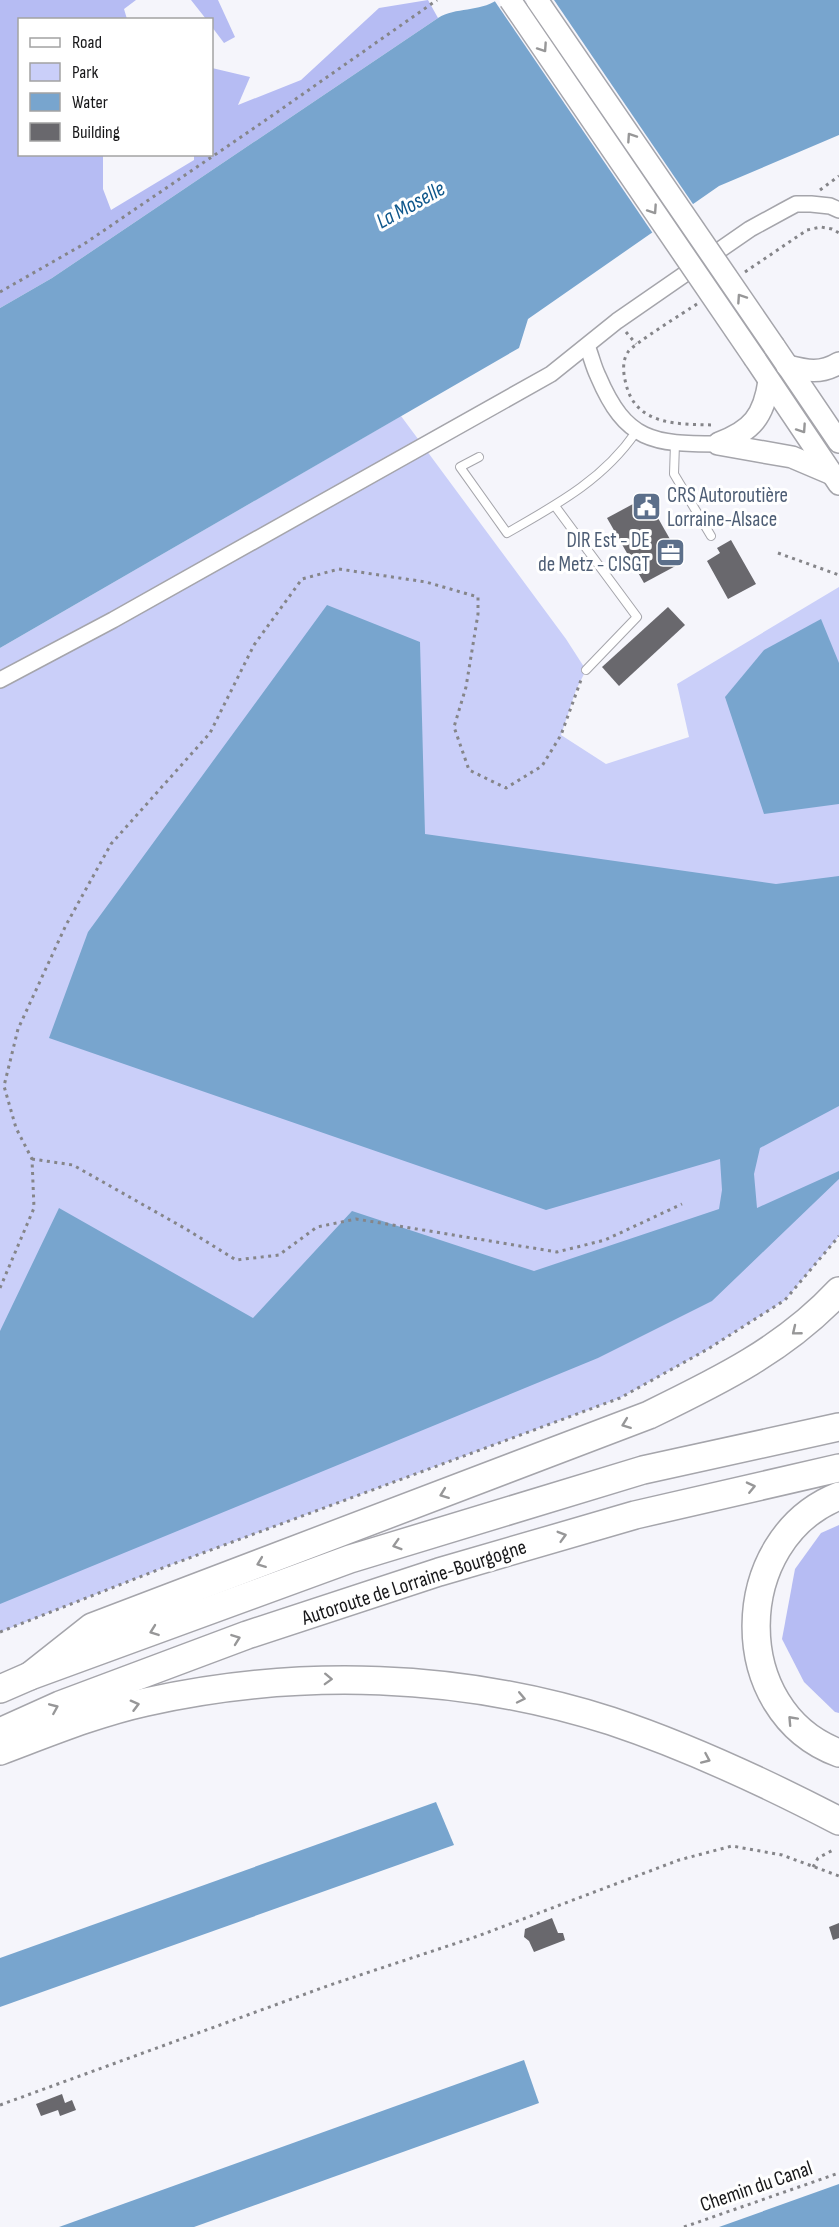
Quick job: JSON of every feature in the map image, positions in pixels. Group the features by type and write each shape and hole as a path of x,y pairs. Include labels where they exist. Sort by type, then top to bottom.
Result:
{"highway":[{"path":"30,1676 92,1627 650,1415 726,1378 782,1342 824,1308 839,1291"},
{"path":"643,1470 839,1410"},
{"name":"Autoroute de Lorraine-Bourgogne","path":"0,1689 350,1559 643,1470 839,1427"},
{"name":"Autoroute de Lorraine-Bourgogne","path":"0,1732 60,1705 224,1644 439,1572 635,1515 839,1468"},
{"path":"839,1496 826,1501 803,1518 784,1538 768,1563 759,1592 756,1628 759,1663 770,1691 787,1716 807,1735 839,1753"},
{"path":"0,1751 104,1714 186,1694 316,1679 418,1682 505,1695 556,1706 612,1722 689,1751 839,1821"}],"main road":[{"path":"510,0 836,479"},
{"path":"537,0 839,442"},
{"path":"787,366 814,372 828,370 839,363"},
{"path":"721,435 734,438 755,421 763,407 769,381"},
{"path":"721,435 748,447 792,457 836,479"}],"street":[{"path":"0,680 123,615 551,374 617,321 740,236 783,211 796,204 830,206 839,210"},
{"path":"587,345 606,394 619,414 636,432 654,439 675,443 721,435"}],"lane":[{"path":"479,457 460,467 507,533 576,492 621,454 636,432"},
{"path":"675,443 674,474 711,536"},
{"path":"555,506 637,617 586,670"}],"path":[{"path":"0,292 93,238 437,0"},
{"path":"636,344 628,350 624,372 629,397 641,410 655,419 721,435"},
{"path":"778,553 839,575"},
{"path":"0,1287 34,1208 32,1159 16,1128 4,1086 18,1029 66,925 111,844 210,733 254,645 302,579 339,569 426,582 478,597 478,614 466,687 454,727 469,770 506,788 542,766 561,735 576,690 586,670"},
{"path":"32,1159 74,1165 236,1260 279,1255 317,1227 356,1219 557,1252 605,1240 682,1204"},
{"path":"0,1632 165,1567 620,1398 708,1349 785,1300 839,1236"},
{"path":"0,2104 330,1984 478,1936 680,1860 732,1846 782,1855 839,1876"},
{"path":"813,1867 818,1858 835,1849"},
{"name":"Chemin du Canal","path":"684,2227 839,2173"}],"green space":[{"path":"401,416 566,639 586,670 576,690 561,735 606,764 689,737 677,684 839,587 839,1236 785,1300 708,1349 620,1398 165,1567 0,1632 0,648"}],"shaded area":[{"path":"0,0 136,0 124,9 127,18 18,18 18,156 103,156 103,189 111,210 194,160 194,156 213,156 213,68 250,77 238,105 301,80 379,8 428,0 438,18 52,278 0,308"},
{"path":"191,0 218,0 235,37 224,43 213,28 213,18 205,18"},
{"path":"839,1525 839,1713 835,1712 804,1682 782,1639 795,1569 821,1533"}],"water":[{"name":"La Moselle","path":"497,0 839,0 839,135 719,186 528,319 519,348 0,648 0,308 52,278 438,18"},
{"path":"327,605 420,642 425,834 776,884 839,876 839,1106 760,1148 754,1174 757,1208 839,1171 839,1179 712,1301 598,1358 0,1604 0,1331 59,1208 253,1318 352,1211 534,1271 719,1209 722,1190 720,1159 546,1210 49,1038 88,932"},
{"path":"821,619 839,663 839,804 764,814 725,697 764,650"},
{"path":"436,1802 454,1845 0,2007 0,1958"},
{"path":"524,2060 539,2103 194,2227 59,2227"},
{"path":"839,2184 839,2227 719,2227"}],"pier":[{"path":"494,0 554,0 695,207 654,235"}],"building":[{"path":"646,497 683,562 644,583 607,518"},
{"path":"731,540 756,584 728,599 707,561 720,553 717,548"},
{"path":"668,607 685,625 619,686 602,667"},
{"path":"552,1918 558,1933 563,1933 565,1940 534,1952 529,1941 524,1937 525,1929"},
{"path":"839,1923 839,1938 833,1940 829,1927"},
{"path":"62,2094 65,2103 72,2100 76,2110 60,2116 58,2110 41,2116 36,2104"}],"place":[{"name":"CRS Autoroutière Lorraine-Alsace","path":"646,507"},
{"name":"DIR Est - DE de Metz - CISGT","path":"671,552"}]}
